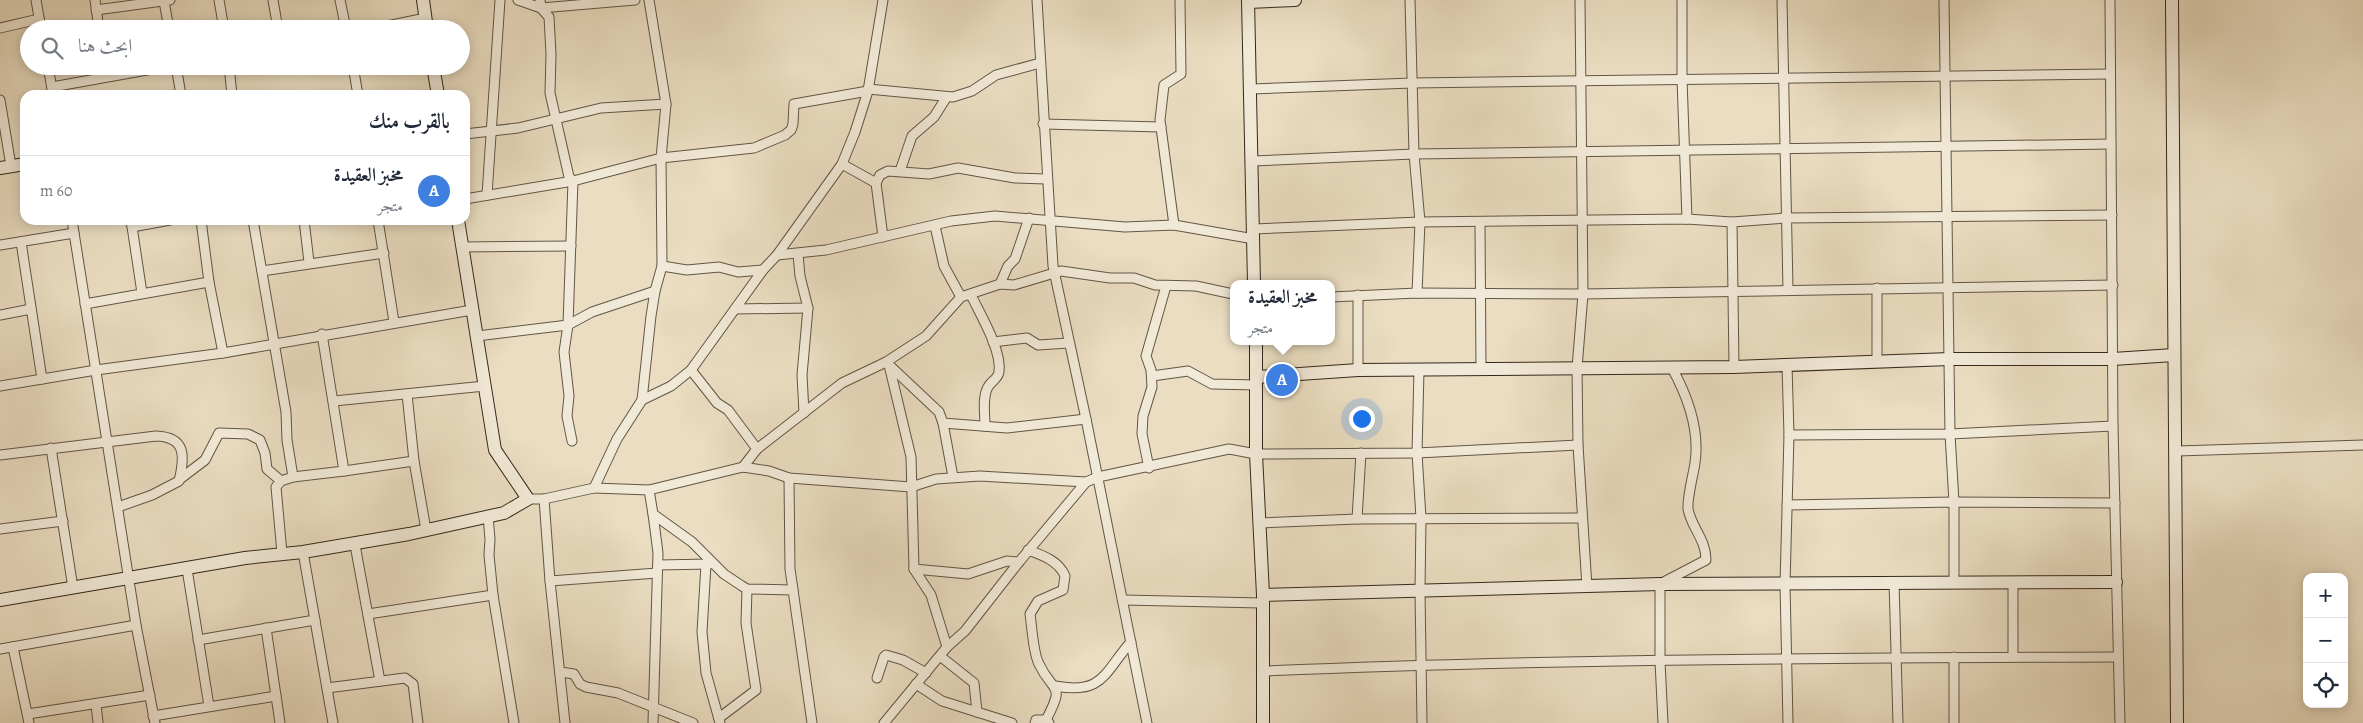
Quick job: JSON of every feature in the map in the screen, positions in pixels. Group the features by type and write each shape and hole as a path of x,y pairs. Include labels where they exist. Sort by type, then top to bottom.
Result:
{"street":[{"path":"31,20 39,18 36,0"},
{"path":"95,0 98,20"},
{"path":"219,0 220,20"},
{"path":"272,0 276,20"},
{"path":"340,0 344,20"},
{"path":"423,0 426,20"},
{"path":"488,194 500,0"},
{"path":"518,0 541,4 636,0"},
{"path":"594,488 617,439 642,400 655,291 662,266 662,158 666,104 648,0"},
{"path":"642,400 670,386 691,370 842,164 856,132 868,90 883,0"},
{"path":"1037,0 1048,220 1054,274 1086,419 1147,723"},
{"path":"1174,225 1161,128 1163,89 1166,82 1180,77 1181,74 1180,0"},
{"path":"1254,280 1253,161 1248,1 1296,0"},
{"path":"1410,0 1414,154 1420,222 1417,293"},
{"path":"1580,0 1583,294 1577,368 1581,518 1587,587"},
{"path":"1682,0 1682,80 1687,219"},
{"path":"1782,0 1782,78 1788,289"},
{"path":"1944,0 1954,581"},
{"path":"2110,0 2113,426 2120,723"},
{"path":"2172,0 2174,355 2177,452 2177,723"},
{"path":"96,10 167,1 168,20"},
{"path":"541,4 549,17 551,54 550,93 554,118 569,177 573,181 568,324 564,352 569,405 567,416 572,441"},
{"path":"0,28 20,23"},
{"path":"470,198 573,181 662,158 754,148 785,135 791,130 794,124 794,104 868,90 946,98 965,94 986,81 1012,69 1040,63"},
{"path":"1251,89 1412,83 2110,74"},
{"path":"49,75 52,90"},
{"path":"56,90 114,75"},
{"path":"178,75 180,90"},
{"path":"229,75 231,90"},
{"path":"355,75 357,90"},
{"path":"435,75 437,90"},
{"path":"900,171 912,136 934,117 946,98"},
{"path":"0,100 5,167 20,165"},
{"path":"470,133 518,128 601,108 666,104"},
{"path":"1044,124 1161,128"},
{"path":"1253,161 1414,154 2111,144"},
{"path":"842,164 876,183"},
{"path":"883,237 876,183 883,172 900,171 929,174 968,168 1015,178 1046,179"},
{"path":"777,255 826,250 951,221 987,216 1125,227 1174,225 1254,234 1420,222 1687,219 1732,222 1786,218 2112,215"},
{"path":"1000,284 1008,266 1015,259 1029,218"},
{"path":"1480,222 1481,370"},
{"path":"1732,222 1734,366"},
{"path":"73,225 136,625 154,719 209,706 276,696"},
{"path":"132,225 142,293"},
{"path":"202,225 209,282 223,353"},
{"path":"254,225 286,412 287,440 293,477"},
{"path":"305,225 309,262"},
{"path":"379,225 394,322"},
{"path":"459,225 495,450 528,499"},
{"path":"935,226 944,266 966,296 993,342 997,356 999,374 985,393 985,426"},
{"path":"0,245 74,233"},
{"path":"21,242 42,379"},
{"path":"462,247 571,246"},
{"path":"262,271 309,262 384,253"},
{"path":"798,254 800,276 808,308 802,375 804,413"},
{"path":"662,266 687,270 718,267 738,272 763,270"},
{"path":"743,467 757,449 842,383 888,363 926,336 966,296 1000,284 1014,285 1068,271 1110,278 1134,278 1166,286 1196,286 1230,293"},
{"path":"85,304 209,282"},
{"path":"1335,296 1417,293 1583,294 1949,286 2113,285"},
{"path":"1149,468 1142,434 1143,416 1151,394 1152,376 1146,356 1166,286"},
{"path":"1877,288 1877,362"},
{"path":"476,336 568,324 592,312 655,291"},
{"path":"1358,295 1358,370"},
{"path":"735,309 808,308"},
{"path":"0,314 31,309"},
{"path":"0,386 96,370 223,353 322,334 472,310"},
{"path":"322,334 344,470"},
{"path":"993,342 1027,338 1038,345 1069,342"},
{"path":"1256,345 1256,454 1263,599 1263,723"},
{"path":"1152,376 1188,371 1212,384 1358,370 1672,368 1950,359 2114,359 2174,355"},
{"path":"888,363 939,412 943,423 953,478"},
{"path":"888,363 911,457 914,568 930,595 947,647"},
{"path":"1787,365 1789,435 1785,584 1788,723"},
{"path":"1660,584 1706,560 1706,549 1688,509 1696,457 1696,431 1684,390 1672,368"},
{"path":"691,370 717,403 728,410 757,449"},
{"path":"1419,370 1417,453 1422,518 1420,591 1422,723"},
{"path":"334,401 485,386"},
{"path":"407,394 414,461 426,530"},
{"path":"943,423 1015,428 1086,419"},
{"path":"1789,435 1950,434 2113,426"},
{"path":"118,507 179,481 205,460 219,433 248,434 260,440 265,453 267,469 281,481"},
{"path":"0,455 107,440 169,436 178,442 182,448 180,479"},
{"path":"0,600 282,553 303,552 355,544 504,513 528,499 544,499 594,488 649,490 743,467 769,470 789,478 911,487 936,479 980,476 1086,482 1098,477 1149,468 1225,450 1256,454 1417,453 1578,445"},
{"path":"2177,452 2363,445"},
{"path":"51,448 72,588"},
{"path":"1357,518 1361,453"},
{"path":"282,553 276,487 281,481 293,477 414,461"},
{"path":"789,478 790,569 812,723"},
{"path":"884,723 947,647 965,631 1018,562 1086,482"},
{"path":"649,490 658,553 653,723"},
{"path":"544,499 550,581 565,723"},
{"path":"1787,505 1954,502 2115,503"},
{"path":"653,514 692,542 710,564 747,589 792,590"},
{"path":"488,516 490,539 488,555 514,723"},
{"path":"1260,523 1357,518 1581,518"},
{"path":"0,529 63,520"},
{"path":"355,544 380,681"},
{"path":"1028,550 1044,556 1057,565 1065,576 1063,590 1038,602 1030,614 1038,663 1055,686 1055,704 1048,721 1036,720 1035,723"},
{"path":"303,552 333,723"},
{"path":"914,568 968,574 1006,561 1018,562"},
{"path":"710,564 702,632 706,673 720,721 756,690 746,623 747,589"},
{"path":"550,581 710,564"},
{"path":"187,569 209,706"},
{"path":"1123,600 1263,599 1420,591 1660,584 1954,581 2116,582"},
{"path":"1894,582 1898,723"},
{"path":"2013,582 2013,657"},
{"path":"1660,584 1660,661 1663,723"},
{"path":"368,614 494,595"},
{"path":"198,640 315,620"},
{"path":"0,649 136,625"},
{"path":"266,628 280,723"},
{"path":"1055,686 1082,689 1104,678 1112,669 1114,660 1131,642"},
{"path":"13,647 28,719 96,704 150,696"},
{"path":"877,678 886,655 903,660 926,673"},
{"path":"940,656 974,683 977,712"},
{"path":"1264,671 1422,664 1954,657 2118,657"},
{"path":"1954,657 1954,723"},
{"path":"560,672 574,674 580,684 586,687 618,694 693,723"},
{"path":"328,688 405,678 410,679 414,684 418,723"},
{"path":"916,684 942,702 1012,723"},
{"path":"96,704 98,723"}],"place":[{"name":"مخبز العقيدة","path":"1282,380"}]}
